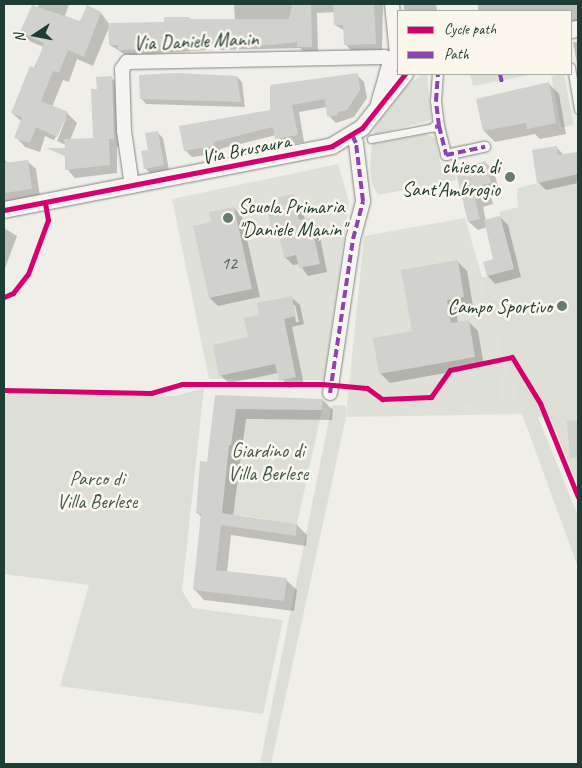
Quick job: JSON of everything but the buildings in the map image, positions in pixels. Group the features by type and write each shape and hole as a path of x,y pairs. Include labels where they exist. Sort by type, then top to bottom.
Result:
{"street":[{"path":"392,4 394,58"},
{"name":"Via Brusaura","path":"394,58 395,73 397,73"},
{"name":"Via Brusaura","path":"379,105 394,58"},
{"name":"Via Daniele Manin","path":"132,186 124,132 122,69 127,62 394,58"},
{"name":"Via Brusaura","path":"4,210 338,144 368,122 379,105 404,75"},
{"path":"438,75 437,127 446,154 486,147"},
{"path":"330,393 352,239 363,201 356,143 352,135"}],"lane":[{"path":"572,74 578,109"},
{"path":"371,139 437,127"}],"shaded area":[{"path":"338,164 349,202 324,380 209,379 172,199"},
{"path":"465,218 522,414 346,417 364,236"}],"green space":[{"path":"421,75 427,75 431,120 374,135 374,128 406,87"},
{"path":"470,75 530,75 473,86"},
{"path":"564,75 574,125 561,128 551,76"},
{"path":"426,134 435,138 442,171 454,168 456,180 378,195 372,184 370,166 372,144"},
{"path":"578,174 578,486 551,419 538,417 578,516 578,567 522,414 481,278 514,269 499,212 518,207 517,188"},
{"path":"500,374 502,400 458,403 456,377"},
{"name":"Parco di Villa Berlese","path":"204,388 182,591 193,608 283,620 263,714 60,686 89,585 4,574 4,394 176,396"},
{"path":"332,405 346,406 346,417 271,764 260,764"},
{"name":"Giardino di Villa Berlese","path":"236,409 322,410 297,524 240,515 238,519 221,516 222,444 231,445"}],"marked path":[{"path":"435,127 439,126 436,101 438,75"},
{"path":"500,75 502,83"},
{"path":"439,126 446,155 485,147"},
{"path":"330,393 353,239 363,201 356,143 352,135"}],"cycle path":[{"path":"4,210 332,146 362,128 404,75"},
{"path":"4,297 13,293 28,274 48,220 45,203"},
{"path":"4,390 151,393 182,384 322,384 367,388 382,399 431,397 450,370 512,357 540,403 578,497"}],"place":[{"name":"chiesa di Sant'Ambrogio","path":"510,177"},
{"name":"Scuola Primaria \"Daniele Manin\"","path":"228,218"},
{"name":"Campo Sportivo","path":"562,306"}]}
